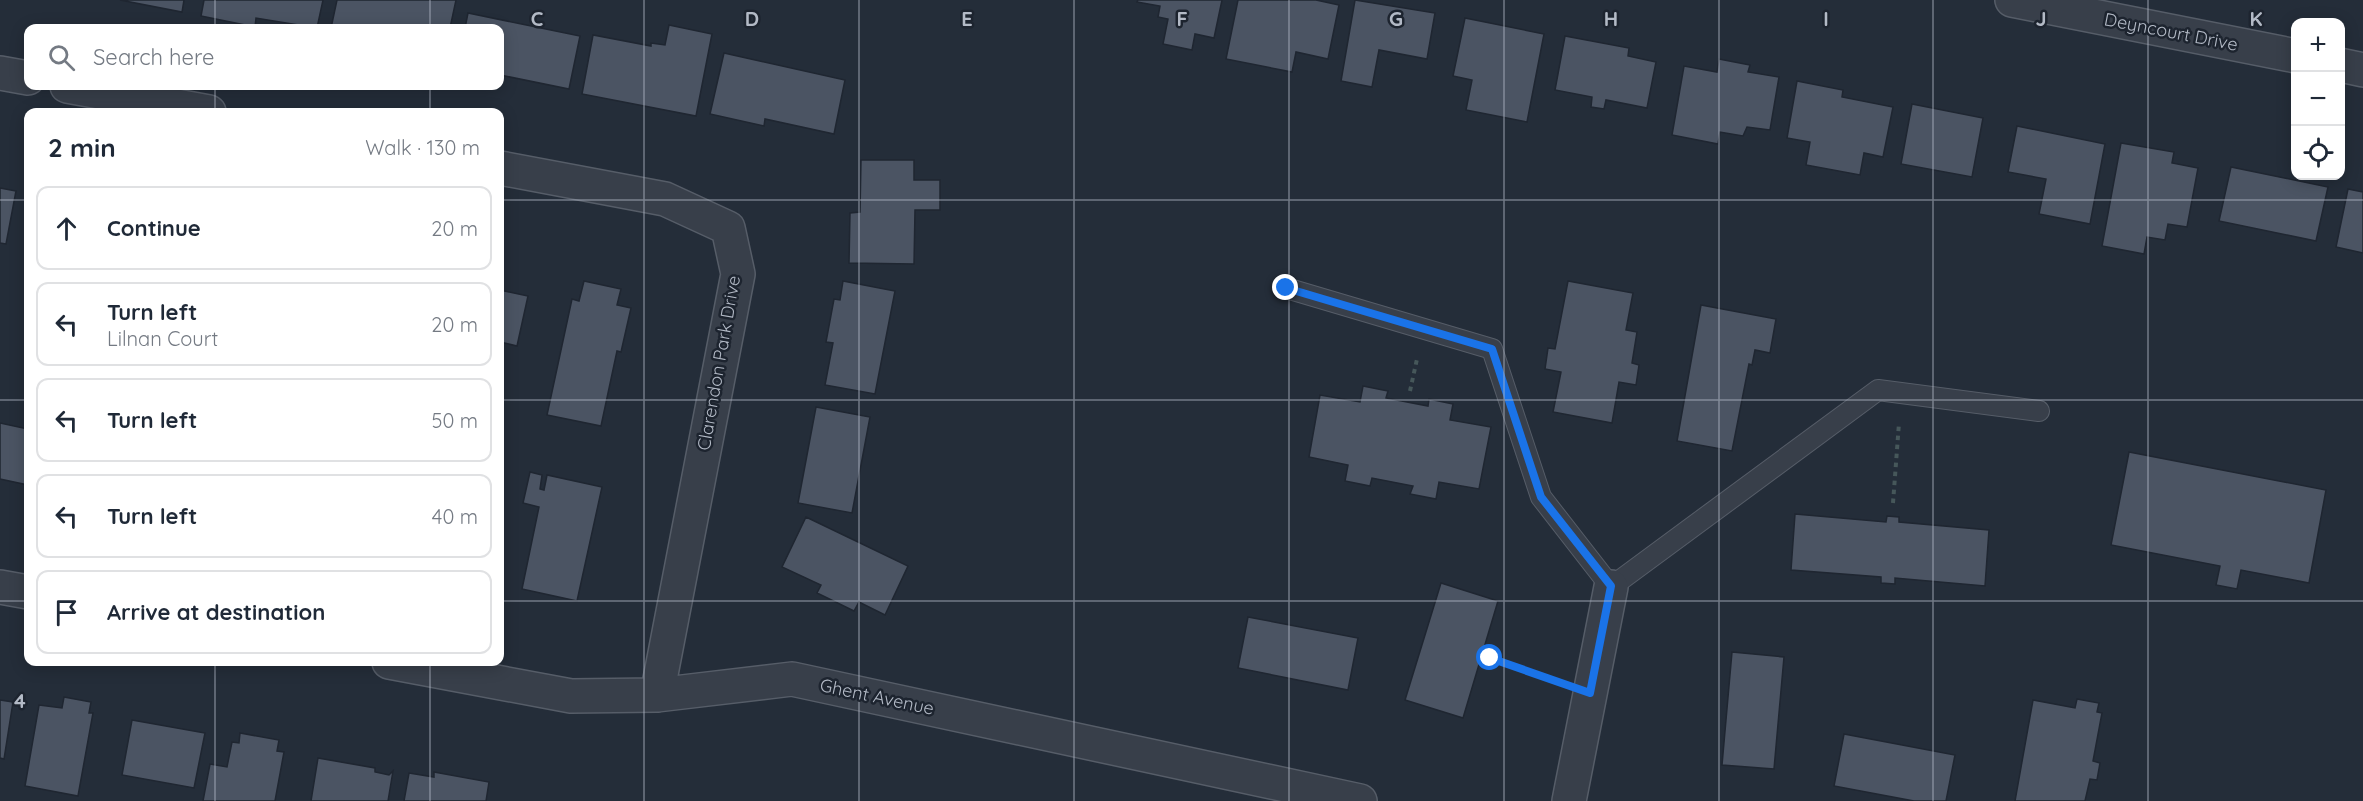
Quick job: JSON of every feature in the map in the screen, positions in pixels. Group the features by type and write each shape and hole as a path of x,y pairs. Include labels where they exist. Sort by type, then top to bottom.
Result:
{"street":[{"name":"Deyncourt Drive","path":"2012,0 2291,55"},
{"path":"2345,66 2363,70"},
{"path":"0,73 24,77"},
{"path":"89,90 187,108"},
{"name":"Clarendon Park Drive","path":"504,169 665,199 728,228 738,274 657,695"},
{"path":"0,586 24,591"},
{"path":"1569,801 1611,586"},
{"name":"Ghent Avenue","path":"410,666 571,696 657,695 792,679 1360,801"}],"lane":[{"path":"1286,288 1492,349 1541,497 1611,586 1878,390 2038,411"}],"path":[{"path":"1893,503 1902,394"},
{"path":"1490,658 1590,693"}],"building":[{"path":"120,0 184,0 182,12"},
{"path":"204,0 323,0 318,24 293,24 256,18 255,24 240,24 201,16"},
{"path":"337,0 456,0 451,24 332,24"},
{"path":"1138,0 1222,0 1214,38 1195,34 1192,50 1163,44 1168,19 1158,17 1160,6 1137,2"},
{"path":"1238,0 1316,0 1339,5 1328,59 1296,52 1292,72 1226,59"},
{"path":"1355,0 1435,13 1427,59 1379,50 1372,87 1341,81"},
{"path":"468,13 580,36 569,89 504,76 504,24 466,24"},
{"path":"1465,18 1544,34 1527,122 1466,110 1472,80 1453,76"},
{"path":"669,25 712,34 696,116 582,94 593,35 651,46 651,43 665,45"},
{"path":"1565,36 1629,48 1628,56 1656,62 1647,108 1606,100 1604,109 1591,107 1592,97 1555,90"},
{"path":"724,53 845,80 834,134 765,119 764,126 710,114"},
{"path":"1719,59 1750,65 1748,72 1779,77 1770,130 1747,127 1743,136 1720,132 1718,144 1672,135 1684,66 1717,72"},
{"path":"1797,81 1843,90 1842,97 1893,107 1883,157 1864,153 1860,175 1806,165 1810,142 1787,138"},
{"path":"1912,104 1983,118 1972,177 1901,164"},
{"path":"2017,126 2105,144 2090,224 2039,214 2046,179 2008,172"},
{"path":"2121,143 2174,152 2172,163 2198,168 2187,227 2168,224 2165,240 2147,237 2144,254 2102,246"},
{"path":"861,160 914,160 914,180 940,180 940,210 915,210 914,264 849,263 850,213 860,212"},
{"path":"2231,167 2328,187 2316,241 2219,221"},
{"path":"0,188 16,191 6,244 0,243"},
{"path":"2348,189 2363,192 2363,253 2336,247"},
{"path":"584,281 621,289 617,305 631,308 621,352 617,351 601,426 547,415 572,299 579,301"},
{"path":"843,281 895,291 875,394 825,385 833,343 826,342 834,299 840,300"},
{"path":"1568,281 1633,293 1626,330 1637,332 1632,363 1639,365 1636,385 1619,382 1612,423 1553,412 1561,372 1545,369 1548,348 1555,349"},
{"path":"504,291 528,296 517,346 504,343"},
{"path":"1701,305 1776,319 1770,353 1755,350 1752,365 1749,364 1732,451 1677,441"},
{"path":"1363,386 1388,391 1386,398 1428,406 1429,399 1453,404 1450,420 1491,427 1479,489 1439,482 1436,499 1410,494 1413,486 1372,478 1370,486 1345,481 1348,465 1309,457 1320,395 1360,402"},
{"path":"816,407 870,417 852,513 798,503"},
{"path":"0,423 24,428 24,484 0,479"},
{"path":"2129,452 2326,490 2309,583 2241,570 2237,589 2216,585 2220,566 2111,545"},
{"path":"530,472 542,475 540,489 544,490 547,475 602,487 577,601 522,589 539,507 523,503"},
{"path":"1795,514 1886,522 1887,516 1899,517 1899,522 1989,530 1985,586 1895,578 1895,584 1881,583 1881,577 1791,570"},
{"path":"806,517 908,566 885,615 859,602 854,611 817,593 821,585 782,567"},
{"path":"1441,583 1498,601 1463,718 1405,700"},
{"path":"1248,617 1358,638 1348,690 1238,668"},
{"path":"1732,652 1784,657 1774,769 1722,765"},
{"path":"64,697 91,702 89,713 93,713 78,796 25,786 39,705 62,708"},
{"path":"2077,699 2099,703 2097,712 2102,713 2093,761 2100,763 2097,780 2090,779 2085,801 2015,801 2033,700 2075,708"},
{"path":"0,700 13,702 4,759 0,758"},
{"path":"132,720 205,733 194,788 122,775"},
{"path":"240,733 279,740 277,751 284,752 275,801 203,801 210,764 227,767 232,742 239,743"},
{"path":"1844,734 1955,755 1946,801 1914,801 1834,786"},
{"path":"318,758 375,768 375,772 389,775 393,771 388,801 311,801"},
{"path":"434,772 489,782 486,801 404,801 409,773 434,777"}],"route":[{"path":"1286,288 1492,349 1541,497 1611,586 1590,693 1490,658"}]}
